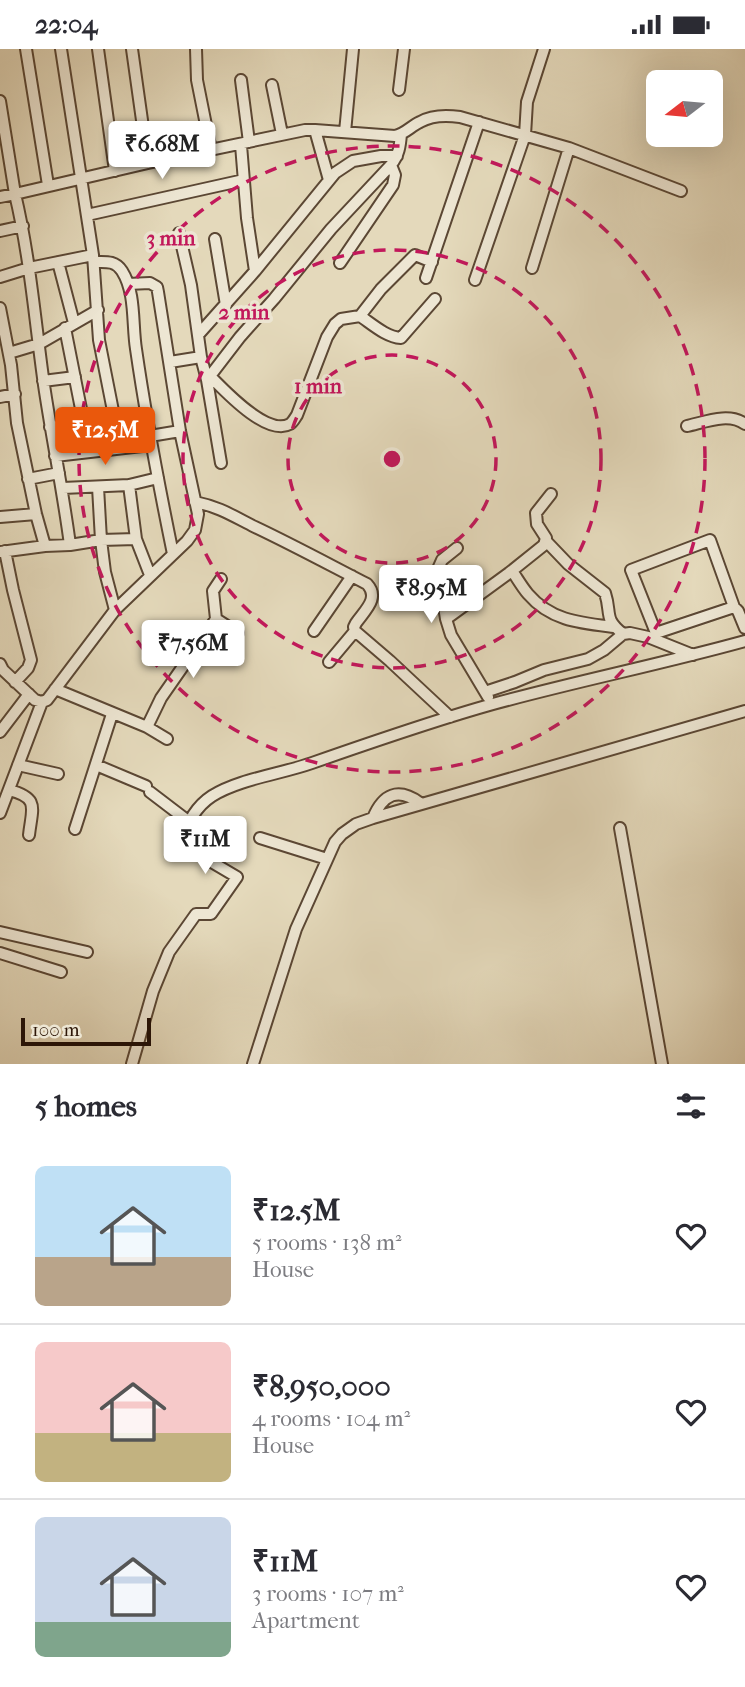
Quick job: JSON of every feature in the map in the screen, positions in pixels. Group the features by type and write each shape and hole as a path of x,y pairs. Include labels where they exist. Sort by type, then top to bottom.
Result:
{"street":[{"path":"26,49 48,185"},
{"path":"61,49 93,259 99,340 115,421"},
{"path":"98,49 115,171"},
{"path":"132,49 148,163"},
{"path":"196,49 197,80 211,150"},
{"path":"345,132 353,49"},
{"path":"399,90 404,49"},
{"path":"475,280 525,135 527,102 544,49"},
{"path":"241,80 245,143 244,180 255,271"},
{"path":"272,85 282,134"},
{"path":"0,101 23,226 43,381 63,488 70,545"},
{"path":"0,197 282,134 315,129 395,136 419,122 446,115 569,148 681,191"},
{"path":"426,278 479,122"},
{"path":"315,129 329,180"},
{"path":"209,378 331,229 394,160 400,147 401,134"},
{"path":"532,268 569,148"},
{"path":"198,335 255,271 335,173 353,161 381,156 394,160"},
{"path":"340,263 393,185 394,160"},
{"path":"87,215 244,180"},
{"path":"0,231 23,226"},
{"path":"179,233 191,285 201,357 209,378 221,463"},
{"path":"215,239 226,305"},
{"path":"360,316 410,258 420,255 432,262"},
{"path":"0,277 58,262 93,259 113,262 120,267 128,284 150,440 173,554"},
{"path":"58,262 84,423"},
{"path":"1,670 35,700 47,700 115,610 187,541 195,530 198,514 180,431 157,287 150,283 128,284"},
{"path":"209,378 264,421 275,426 286,426 292,423 297,415 327,337 335,324 341,319 360,316 390,335 401,338 435,299"},
{"path":"0,308 9,353 5,366 15,394 17,423 28,479 45,546"},
{"path":"9,353 39,344 98,310"},
{"path":"170,362 201,357"},
{"path":"43,381 75,377"},
{"path":"0,397 15,394"},
{"path":"50,427 147,418"},
{"path":"687,426 733,418 745,424"},
{"path":"55,456 150,440 180,431"},
{"path":"28,479 60,473"},
{"path":"63,488 129,485 158,478"},
{"path":"129,485 136,539 150,575"},
{"path":"98,487 105,572 115,610"},
{"path":"551,494 536,513 537,524 546,541 568,564 606,593 609,620 619,630"},
{"path":"195,502 213,505 228,512 367,584 374,594 372,600 356,623 355,631 329,662"},
{"path":"0,514 36,514"},
{"path":"15,682 28,668 31,660 2,551 101,540 136,539"},
{"path":"734,607 656,633 631,570 710,540 734,607 745,628"},
{"path":"446,619 512,571 546,541"},
{"path":"457,548 442,560 438,569 446,619 451,635 492,704"},
{"path":"512,571 528,594 546,610 572,622 648,637 693,655"},
{"path":"314,631 352,576"},
{"path":"147,727 161,698 216,619 213,591 221,579"},
{"path":"216,619 238,633"},
{"path":"485,692 544,670 588,659 604,650 619,630"},
{"path":"355,631 450,717"},
{"path":"132,1064 153,991 169,952 196,914 211,914 237,877 181,844 188,821 211,797 230,787 305,766 492,704 745,641"},
{"path":"55,689 147,727 167,739"},
{"path":"0,732 29,694"},
{"path":"0,813 42,702"},
{"path":"253,1064 296,929 335,842 342,834 356,824 420,803 745,711"},
{"path":"75,829 113,714"},
{"path":"18,765 58,774"},
{"path":"96,765 148,789 188,821"},
{"path":"9,790 22,793 31,801 29,835"},
{"path":"620,828 662,1064"},
{"path":"260,838 327,859"},
{"path":"0,932 87,952"},
{"path":"0,953 61,972"}]}
